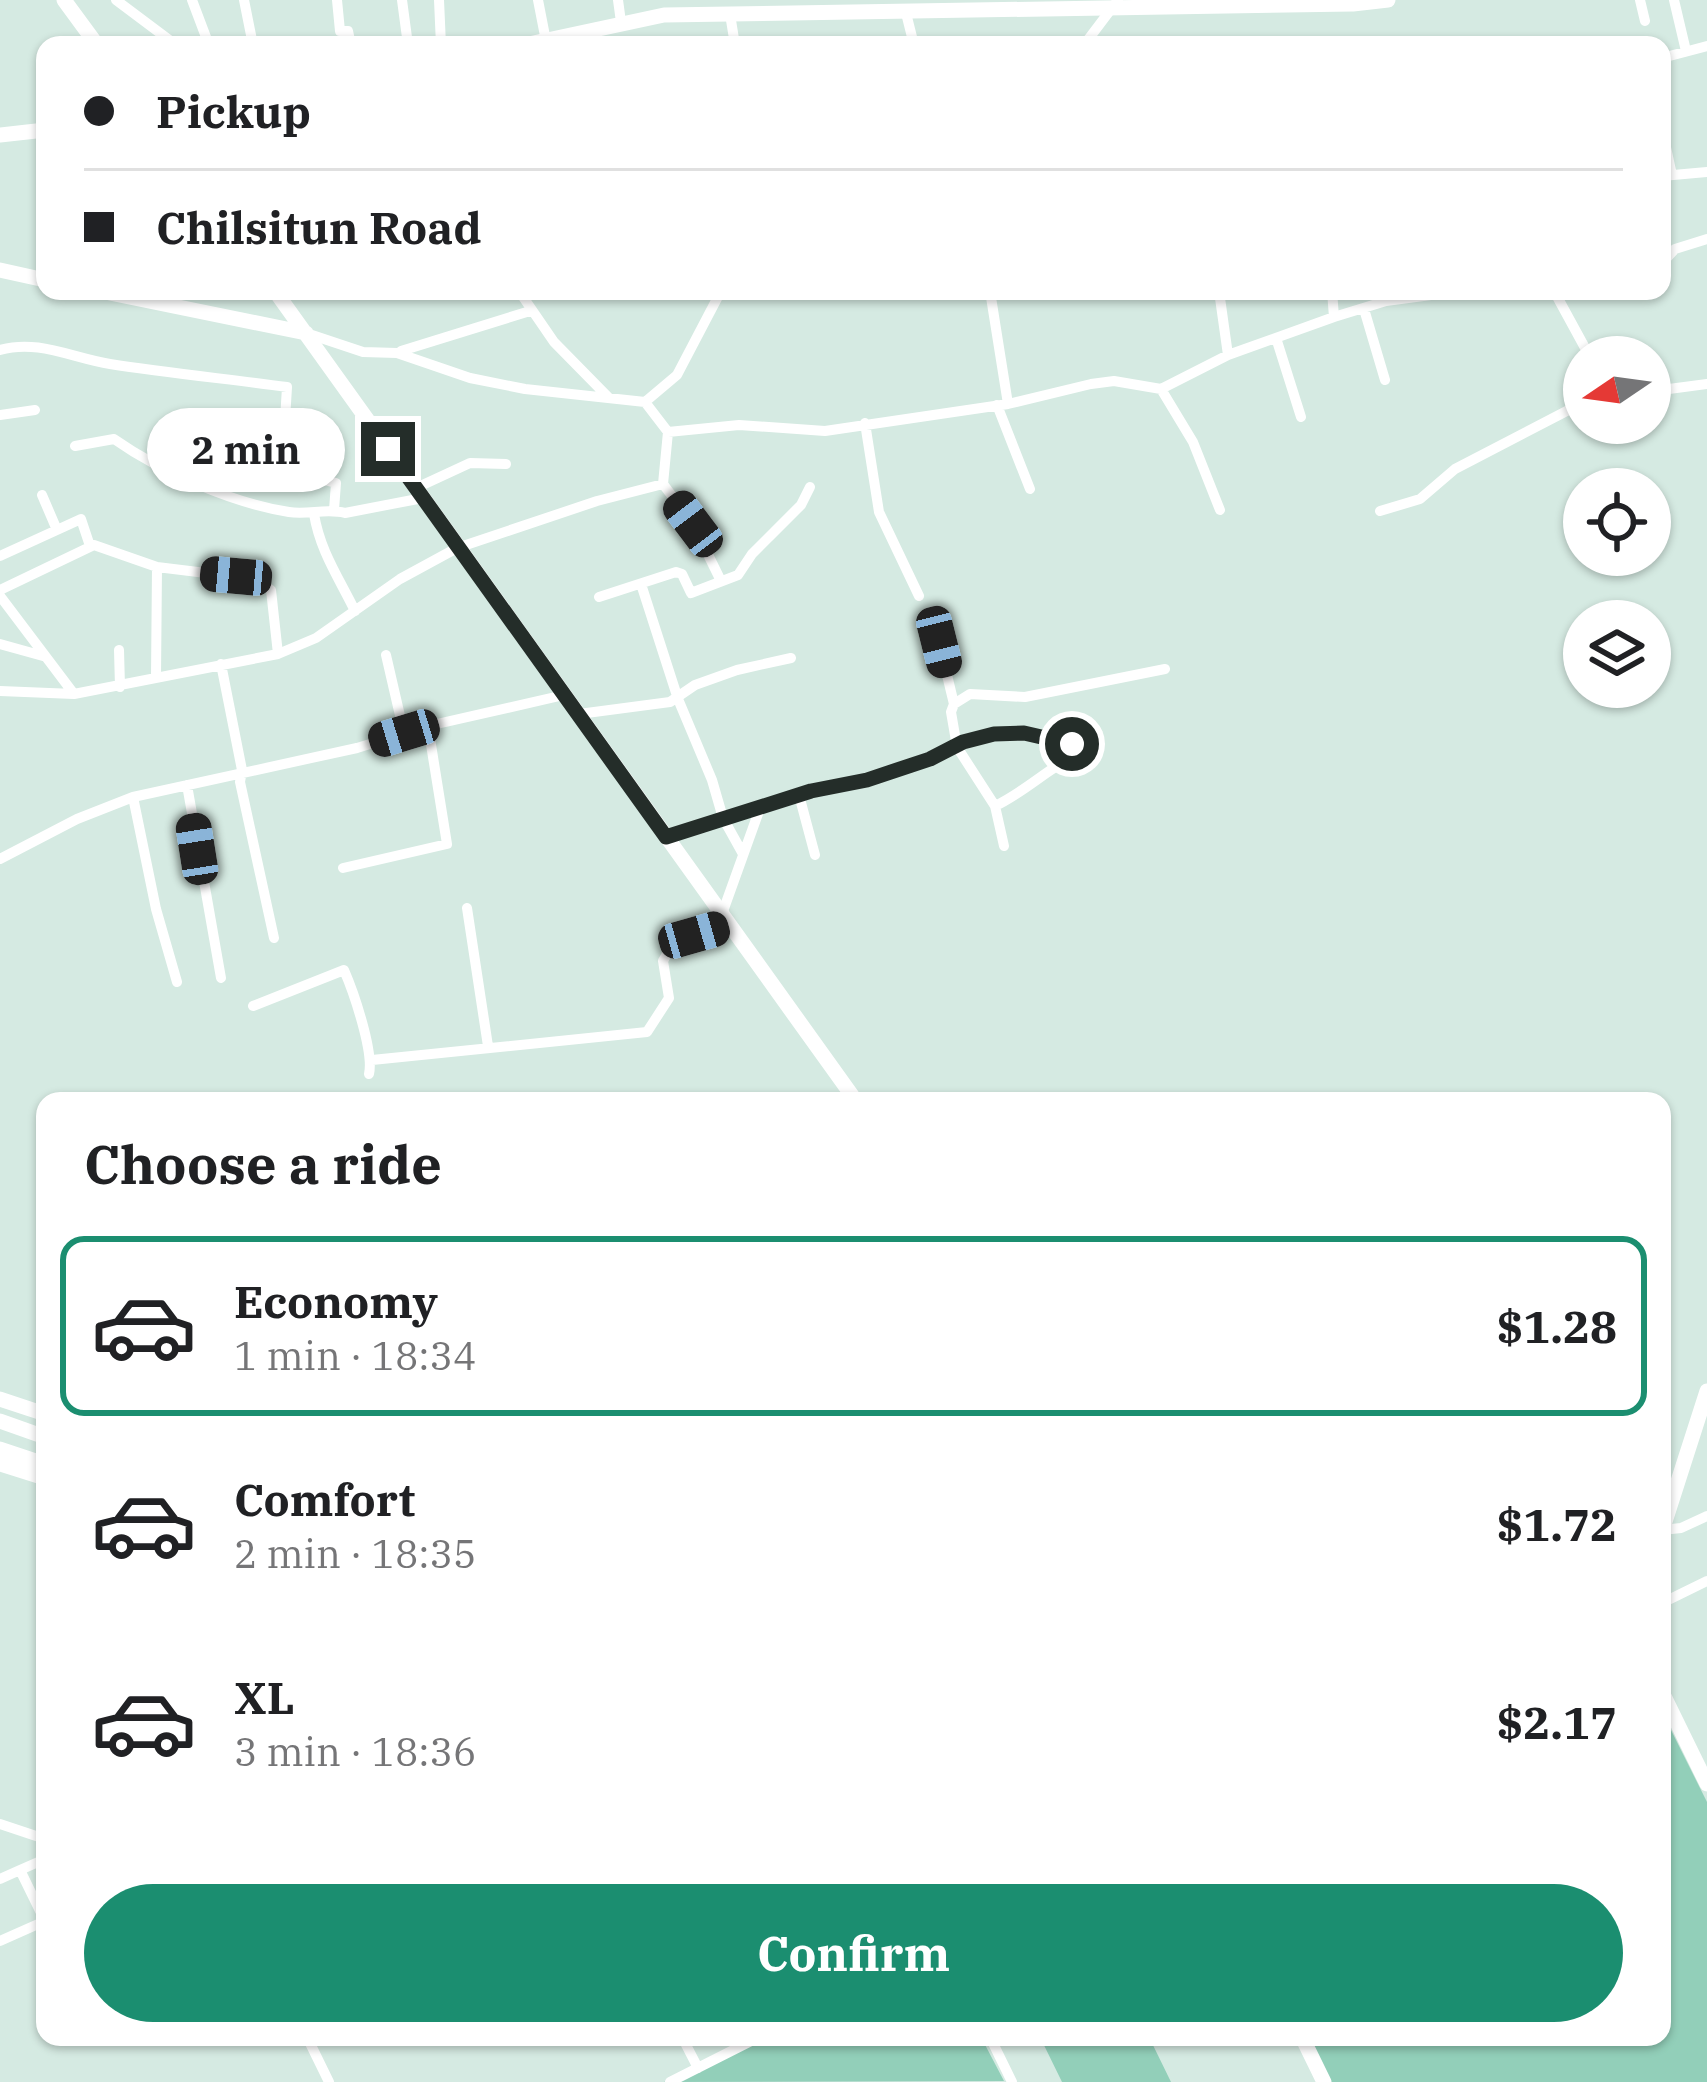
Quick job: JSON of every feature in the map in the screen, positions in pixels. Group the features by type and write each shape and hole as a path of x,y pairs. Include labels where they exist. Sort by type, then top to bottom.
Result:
{"main road":[{"path":"64,0 90,36"},
{"path":"563,36 664,15 737,10 1388,0"},
{"path":"0,135 36,131"},
{"path":"0,270 36,278"},
{"path":"144,300 306,333"},
{"path":"281,300 850,1092"},
{"path":"1671,1502 1707,1391"},
{"path":"0,1399 36,1411"},
{"path":"0,1421 36,1433"},
{"path":"0,1449 36,1461"},
{"path":"0,1464 36,1475"},
{"path":"1671,1710 1707,1784"},
{"path":"1306,2046 1324,2082"}],"street":[{"path":"116,0 164,36"},
{"path":"192,0 205,36"},
{"path":"244,0 252,36"},
{"path":"338,0 340,31 348,31 349,36"},
{"path":"402,0 407,36"},
{"path":"439,0 441,36"},
{"path":"538,0 545,36"},
{"path":"618,0 621,22"},
{"path":"1640,0 1645,21"},
{"path":"1674,0 1686,51"},
{"path":"1091,36 1116,2"},
{"path":"904,9 912,36"},
{"path":"1671,55 1707,46"},
{"path":"1671,176 1707,172"},
{"path":"1671,254 1706,239 1707,254"},
{"path":"524,300 610,400"},
{"path":"306,333 363,352 397,353 470,378 645,402 677,375 716,300"},
{"path":"991,300 1002,405 1030,489"},
{"path":"1220,300 1228,355"},
{"path":"1333,300 1334,317"},
{"path":"668,432 739,425 824,431 1002,405 1114,381 1161,389 1228,355 1334,317 1399,300"},
{"path":"1559,300 1579,336"},
{"path":"1364,309 1385,380"},
{"path":"397,353 530,311"},
{"path":"1277,340 1301,417"},
{"path":"0,350 38,345 64,356 110,364 287,386 282,469 336,483 334,510"},
{"path":"1671,389 1707,384"},
{"path":"1161,389 1192,442 1220,510"},
{"path":"645,402 668,432 663,484 693,524 721,581"},
{"path":"0,415 35,410"},
{"path":"1380,511 1420,499 1455,469 1563,413"},
{"path":"865,423 879,512 919,596"},
{"path":"75,446 114,439 189,481 285,512 314,514 345,513 419,493 470,464 506,464"},
{"path":"0,691 74,694 278,654 316,638 400,579 457,548 663,484"},
{"path":"599,597 676,572 691,592 738,575 752,554 801,505 810,487"},
{"path":"42,495 57,530"},
{"path":"314,514 317,536 332,572 355,611"},
{"path":"0,556 81,519 90,546"},
{"path":"74,694 6,614 0,593 90,546 157,567 255,579 272,590 278,654"},
{"path":"156,677 157,567"},
{"path":"641,584 678,699 723,818 743,854"},
{"path":"939,642 954,704 950,718 957,747 994,806 1004,846"},
{"path":"0,644 44,656"},
{"path":"118,650 120,687"},
{"path":"386,655 404,733"},
{"path":"579,714 678,699 716,677 790,658"},
{"path":"221,664 242,770 240,782 274,938"},
{"path":"954,704 970,694 1025,697 1165,669"},
{"path":"0,859 77,819 134,797 357,748 428,726 564,695"},
{"path":"343,868 447,844 428,726"},
{"path":"666,837 799,795 867,780 994,734 1046,736 1084,751 1023,793 994,806"},
{"path":"187,785 221,978"},
{"path":"799,795 815,855"},
{"path":"134,797 156,909 177,982"},
{"path":"372,1060 647,1032 669,998 663,961 672,945 726,919 758,811"},
{"path":"466,908 488,1046"},
{"path":"253,1006 344,970 372,1060 369,1074"},
{"path":"1671,1529 1707,1516"},
{"path":"1671,1599 1707,1581"},
{"path":"0,1824 36,1836"},
{"path":"1,1878 36,1863"},
{"path":"20,1870 36,1903"},
{"path":"0,1924 3,1940 36,1925"},
{"path":"311,2046 329,2082"},
{"path":"687,2046 698,2068"},
{"path":"670,2082 741,2046"},
{"path":"994,2046 1012,2082"}],"green space":[{"path":"1671,1730 1707,1802 1707,2082 1328,2082 1311,2046 1671,2046"},
{"path":"744,2046 986,2046 1004,2081 664,2082"},
{"path":"1044,2046 1153,2046 1171,2082 1062,2082"}],"route":[{"path":"388,449 666,837 811,791 867,780 994,734 1024,733 1072,744"}]}
